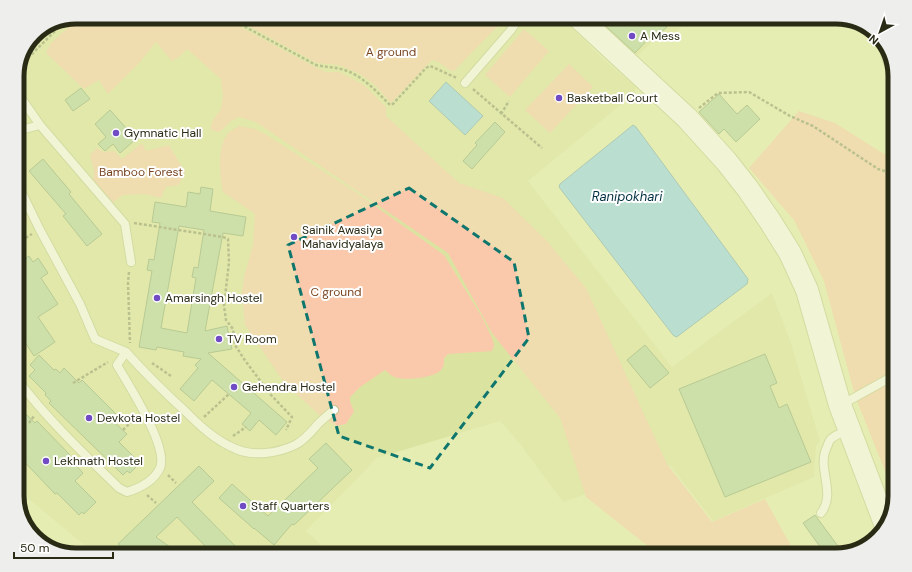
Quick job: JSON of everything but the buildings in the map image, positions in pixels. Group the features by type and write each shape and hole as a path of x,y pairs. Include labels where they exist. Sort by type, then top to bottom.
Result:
{"main road":[{"path":"586,24 687,118 726,161 748,189 790,254 807,290 848,430 883,518"}],"lane":[{"path":"465,83 515,24"},
{"path":"24,102 40,124 125,224 131,262"},
{"path":"24,129 40,124"},
{"path":"24,197 80,304 95,339 126,352 156,384 197,423 223,444 237,450 267,453 281,451 307,437 318,424 334,410"},
{"path":"24,388 41,409 119,488 127,492 138,489 152,480 160,468 162,461 159,444 143,409 117,365 126,352"},
{"path":"840,405 888,379"},
{"path":"821,513 828,501 823,458 831,439 848,430"}],"path":[{"path":"240,24 316,65 341,69 368,82 388,104 392,105 426,68 430,66 465,83 542,148"},
{"path":"27,59 58,28"},
{"path":"687,118 718,93 749,92 790,116 813,126 850,148 878,169 888,172"},
{"path":"501,114 509,101"},
{"path":"125,224 134,223 155,226 228,239 229,262 224,306 226,320 233,329 235,345 270,394 292,418 286,430"},
{"path":"24,239 40,230"},
{"path":"130,343 128,282 131,262"},
{"path":"73,383 126,352"},
{"path":"148,360 171,376"},
{"path":"197,423 229,394"},
{"path":"123,430 143,409"},
{"path":"147,495 156,502"}],"highlighted area":[{"path":"409,188 514,262 529,338 430,468 339,436 288,245"}],"shaded area":[{"name":"Sainik Awasiya Mahavidyalaya","path":"568,24 603,59 636,87 635,93 528,181 672,367 772,293 791,343 820,441 816,446 814,477 713,521 670,465 563,502 520,444 500,421 377,458 306,531 324,548 88,548 24,495 24,73 29,53 42,37 50,31 66,25"},
{"name":"A Mess","path":"592,24 685,24 664,42 656,38 631,62"}],"green space":[{"path":"72,24 235,24 315,67 326,72 339,72 364,85 386,107 386,116 459,183 503,198 547,241 586,288 667,464 712,522 765,499 792,548 650,548 586,497 560,418 492,333 448,253 256,122 239,117 231,121 221,131 217,132 210,129 213,120 221,109 223,96 221,79 187,49 179,57 172,61 156,42 139,63 108,94 99,80 84,89 46,53 51,43"},
{"name":"A ground","path":"244,24 499,24 454,71 448,69 435,60 432,60 391,103 375,85 360,74 339,65 317,63"},
{"path":"524,29 549,51 510,97 485,75"},
{"name":"Basketball Court","path":"569,64 593,87 550,133 525,110"},
{"path":"799,111 835,123 888,157 888,478 855,396 824,281 794,220 749,168"},
{"name":"C ground","path":"239,126 255,129 265,134 354,191 444,255 482,317 492,338 494,345 492,351 448,354 444,358 443,366 440,371 430,376 409,379 398,378 394,377 385,370 360,387 350,397 350,402 354,411 346,424 336,426 325,420 285,384 245,325 242,293 244,277 253,245 255,214 223,192 220,164 221,149 226,136 230,131"},
{"name":"Bamboo Forest","path":"142,143 146,151 169,145 185,172 179,185 166,187 161,198 145,194 123,195 112,203 93,179 94,170 90,155 97,148 104,152 114,151 122,159"}],"water":[{"path":"446,82 483,116 465,135 429,101"},
{"name":"Ranipokhari","path":"633,125 636,127 748,279 747,284 676,337 559,187 560,184"}],"place":[{"name":"A Mess","path":"632,36"},
{"name":"Basketball Court","path":"559,98"},
{"name":"Gymnatic Hall","path":"116,133"},
{"name":"Sainik Awasiya Mahavidyalaya","path":"294,237"},
{"name":"Amarsingh Hostel","path":"157,298"},
{"name":"TV Room","path":"219,339"},
{"name":"Gehendra Hostel","path":"234,387"},
{"name":"Devkota Hostel","path":"89,418"},
{"name":"Lekhnath Hostel","path":"46,461"},
{"name":"Staff Quarters","path":"243,506"}]}
